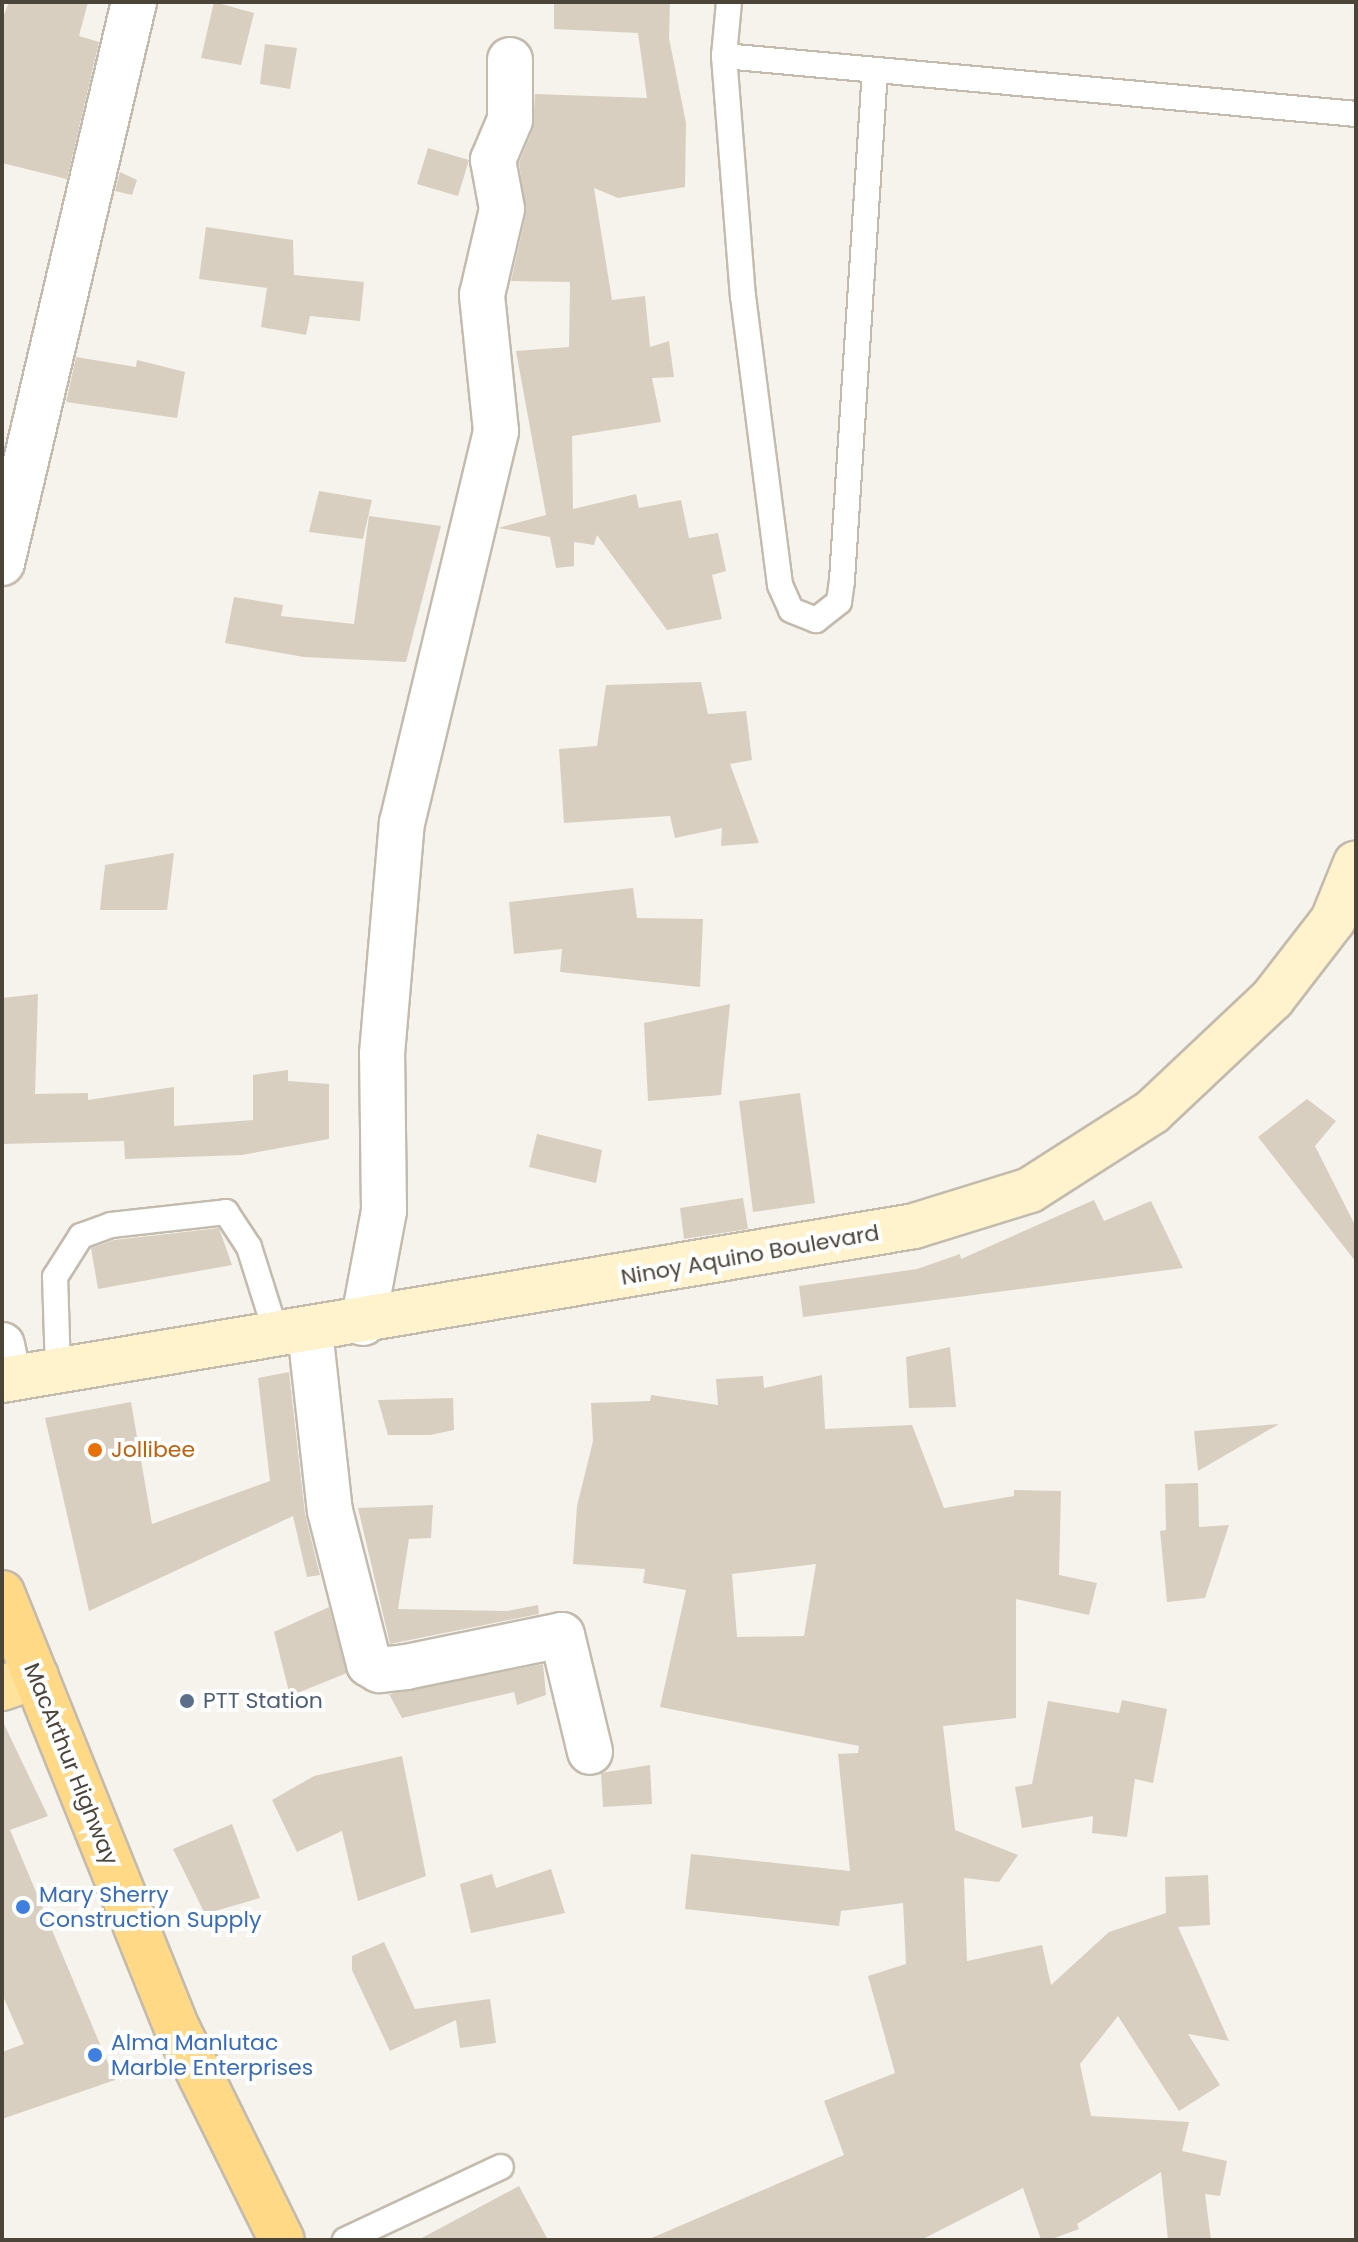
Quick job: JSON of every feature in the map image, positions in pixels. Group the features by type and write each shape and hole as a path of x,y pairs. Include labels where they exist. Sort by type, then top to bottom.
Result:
{"highway":[{"name":"MacArthur Highway","path":"2,1593 19,1682 178,2030 282,2240"}],"main road":[{"name":"Ninoy Aquino Boulevard","path":"4,1368 58,1371 363,1323 914,1226 1030,1190 1152,1112 1272,999 1333,920 1356,863"}],"street":[{"path":"2,563 134,2"},
{"path":"363,1323 384,1211 382,1054 402,823 496,431 482,295 502,209 493,160 510,120 510,60"},
{"path":"294,1333 330,1511 369,1664 379,1670 406,1667 562,1635 590,1752"}],"lane":[{"path":"729,2 724,56 743,296 780,585 791,610 816,620 839,602 842,580 875,70"},
{"path":"724,56 1356,114"},
{"path":"58,1371 55,1277 60,1264 81,1236 127,1223 226,1212 249,1247 294,1333"},
{"path":"345,2240 501,2167"}],"building":[{"path":"9,2 88,2 79,36 99,42 67,179 2,163 2,20"},
{"path":"214,2 254,13 241,65 201,58"},
{"path":"554,2 670,2 669,38 686,123 685,187 618,198 594,188 612,300 645,296 650,347 669,341 674,377 652,378 661,422 572,436 573,509 636,494 639,508 681,500 689,538 718,533 726,571 712,575 722,619 667,630 597,535 594,545 574,542 574,566 556,568 550,537 498,528 546,515 516,351 569,347 570,282 511,281 526,214 519,163 533,129 535,94 647,98 638,33 554,29"},
{"path":"265,44 297,48 290,89 260,84"},
{"path":"428,148 469,160 458,196 417,184"},
{"path":"120,172 137,180 132,195 115,191"},
{"path":"206,227 293,240 294,275 364,282 360,321 310,316 306,335 261,327 267,288 199,279"},
{"path":"76,357 136,367 137,360 185,372 177,418 66,402"},
{"path":"319,491 372,500 363,539 309,532"},
{"path":"369,516 441,526 406,662 304,657 225,643 234,597 283,605 281,616 354,624"},
{"path":"701,682 708,714 746,711 752,760 730,764 759,843 721,846 722,828 675,838 670,816 564,823 559,749 597,746 606,685"},
{"path":"174,853 167,910 100,910 105,865"},
{"path":"633,888 637,918 703,919 700,987 560,972 562,949 514,954 509,902"},
{"path":"38,994 35,1094 88,1093 88,1100 174,1087 174,1126 253,1120 253,1075 288,1070 288,1081 329,1084 329,1139 242,1155 125,1159 124,1141 2,1144 2,998"},
{"path":"730,1004 721,1095 648,1101 644,1023"},
{"path":"800,1093 815,1203 753,1212 739,1101"},
{"path":"1307,1099 1336,1121 1315,1146 1356,1227 1356,1262 1258,1137"},
{"path":"537,1134 602,1150 596,1183 529,1167"},
{"path":"743,1198 748,1229 684,1239 680,1208"},
{"path":"1094,1200 1104,1221 1151,1201 1183,1268 803,1317 799,1286 917,1269 960,1254 961,1259"},
{"path":"219,1228 232,1265 98,1289 91,1248 114,1240"},
{"path":"950,1347 956,1407 909,1408 906,1357"},
{"path":"289,1372 305,1514 320,1575 307,1577 293,1516 89,1611 45,1418 131,1402 152,1524 270,1481 258,1378"},
{"path":"822,1375 825,1429 912,1425 944,1508 1014,1496 1014,1490 1061,1491 1059,1575 1097,1583 1089,1615 1016,1599 1016,1718 943,1726 955,1830 1018,1855 999,1882 964,1878 967,1961 1042,1945 1051,1985 1109,1932 1166,1913 1165,1877 1208,1875 1210,1925 1178,1927 1229,2041 1188,2034 1220,2085 1179,2111 1118,2016 1080,2064 1091,2116 1189,2122 1182,2151 1227,2161 1220,2196 1205,2194 1211,2240 1168,2240 1161,2172 1077,2224 1079,2229 1049,2240 1041,2240 1023,2188 921,2240 647,2240 844,2155 824,2101 895,2073 868,1976 906,1964 903,1903 841,1911 839,1926 685,1909 691,1854 850,1871 838,1754 858,1753 859,1746 660,1707 686,1590 643,1583 645,1569 573,1564 577,1506 593,1441 591,1403 650,1401 651,1395 718,1405 716,1379 763,1376 764,1388","holes":["816,1564 804,1636 737,1637 732,1574"]},
{"path":"453,1398 454,1430 430,1435 388,1435 378,1400"},
{"path":"1279,1424 1198,1471 1194,1431"},
{"path":"1198,1483 1199,1527 1229,1525 1205,1598 1167,1602 1160,1531 1166,1530 1165,1484"},
{"path":"433,1505 431,1538 409,1539 398,1609 507,1611 538,1605 539,1614 390,1644 358,1508"},
{"path":"329,1607 347,1673 290,1696 274,1632"},
{"path":"543,1664 546,1695 517,1705 514,1692 402,1718 389,1694"},
{"path":"1122,1700 1167,1709 1153,1783 1135,1779 1127,1837 1092,1833 1093,1816 1022,1828 1015,1787 1032,1784 1048,1701 1119,1713"},
{"path":"2,1720 48,1816 10,1830 115,2080 2,2119 2,2052 24,2044 2,1994"},
{"path":"402,1756 426,1876 358,1901 342,1831 297,1852 272,1800 314,1776"},
{"path":"650,1765 652,1804 603,1807 601,1773"},
{"path":"232,1824 260,1898 205,1914 173,1849"},
{"path":"551,1869 565,1913 471,1933 460,1884 492,1874 496,1888"},
{"path":"384,1942 415,2009 490,1999 496,2043 460,2048 456,2020 390,2051 352,1970 352,1956"},
{"path":"519,2186 548,2240 418,2240"}],"place":[{"name":"Jollibee","path":"95,1450"},
{"name":"PTT Station","path":"187,1701"},
{"name":"Mary Sherry Construction Supply","path":"23,1907"},
{"name":"Alma Manlutac Marble Enterprises","path":"95,2055"}]}
